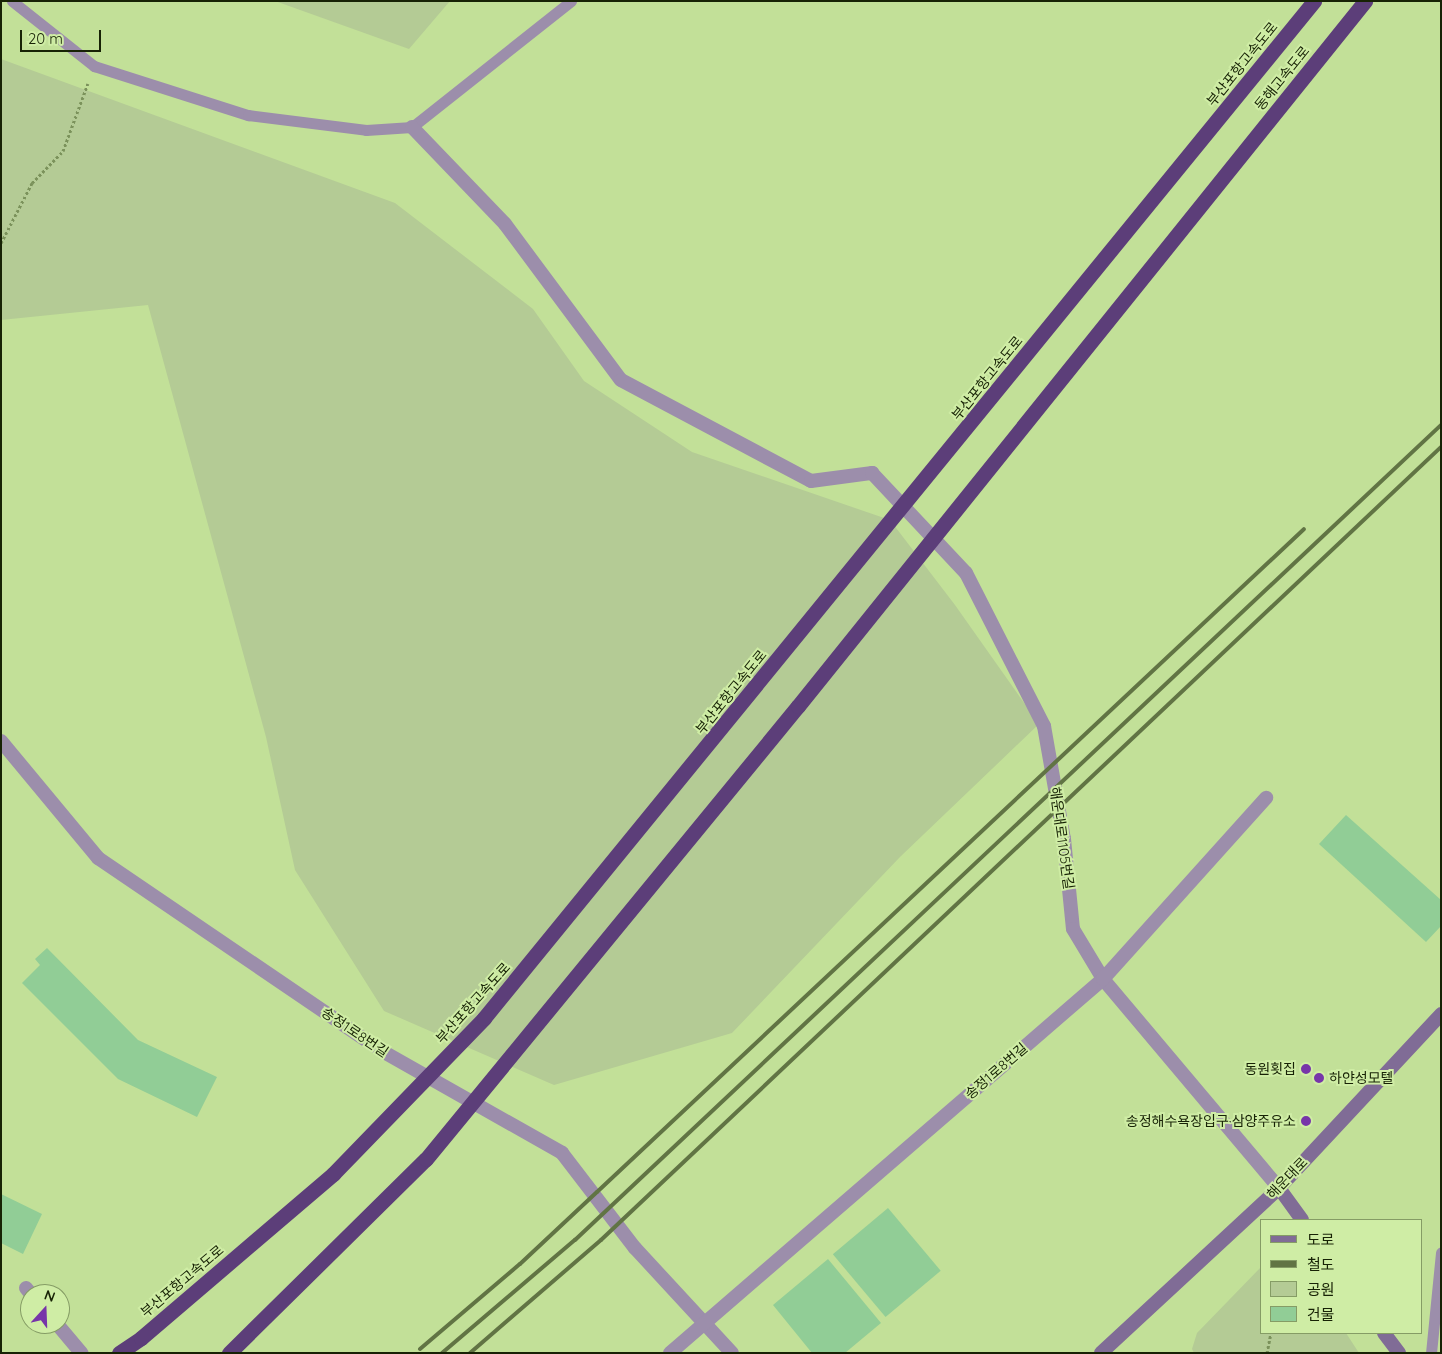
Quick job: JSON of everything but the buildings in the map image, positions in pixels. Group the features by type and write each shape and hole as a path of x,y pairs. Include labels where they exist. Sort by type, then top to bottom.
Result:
{"highway":[{"name":"부산포항고속도로","path":"119,1353 141,1338 333,1174 484,1018 764,678 1314,1"},
{"name":"동해고속도로","path":"229,1353 426,1159 798,706 1365,1"}],"main road":[{"name":"해운대로","path":"1101,1353 1279,1188 1441,1014"},
{"path":"1279,1188 1301,1219"},
{"path":"1385,1334 1398,1353"}],"street":[{"name":"해운대로1105번길","path":"412,128 505,224 622,380 811,481 872,473 966,573 1044,726 1064,839 1073,929 1102,979 1279,1188"},
{"name":"송정1로8번길","path":"1,741 98,858 382,1051 562,1153 635,1248 704,1322"},
{"name":"송정1로8번길","path":"670,1353 1102,979 1266,798"},
{"path":"704,1322 732,1353"},
{"path":"65,1334 81,1353"}],"lane":[{"path":"12,1 94,66 248,115 366,130 412,128 571,1"},
{"path":"1431,1353 1441,1252"}],"path":[{"path":"1,243 32,183 63,151 94,66"},
{"path":"1267,1353 1271,1334"}],"green space":[{"path":"275,1 450,1 409,49"},
{"path":"1,59 395,203 533,309 584,381 692,452 890,520 955,605 1039,724 900,857 732,1033 554,1085 384,1011 295,870 266,737 148,305 1,320"},
{"path":"1260,1268 1260,1334 1347,1334 1359,1353 1194,1353 1192,1349 1197,1333"}],"railway":[{"path":"442,1353 575,1240 1441,425"},
{"path":"470,1353 601,1240 1441,447"},
{"path":"420,1349 520,1264 1304,529"}],"place":[{"name":"동원횟집","path":"1306,1069"},
{"name":"하얀성모텔","path":"1319,1078"},
{"name":"송정해수욕장입구·삼양주유소","path":"1306,1121"}]}
